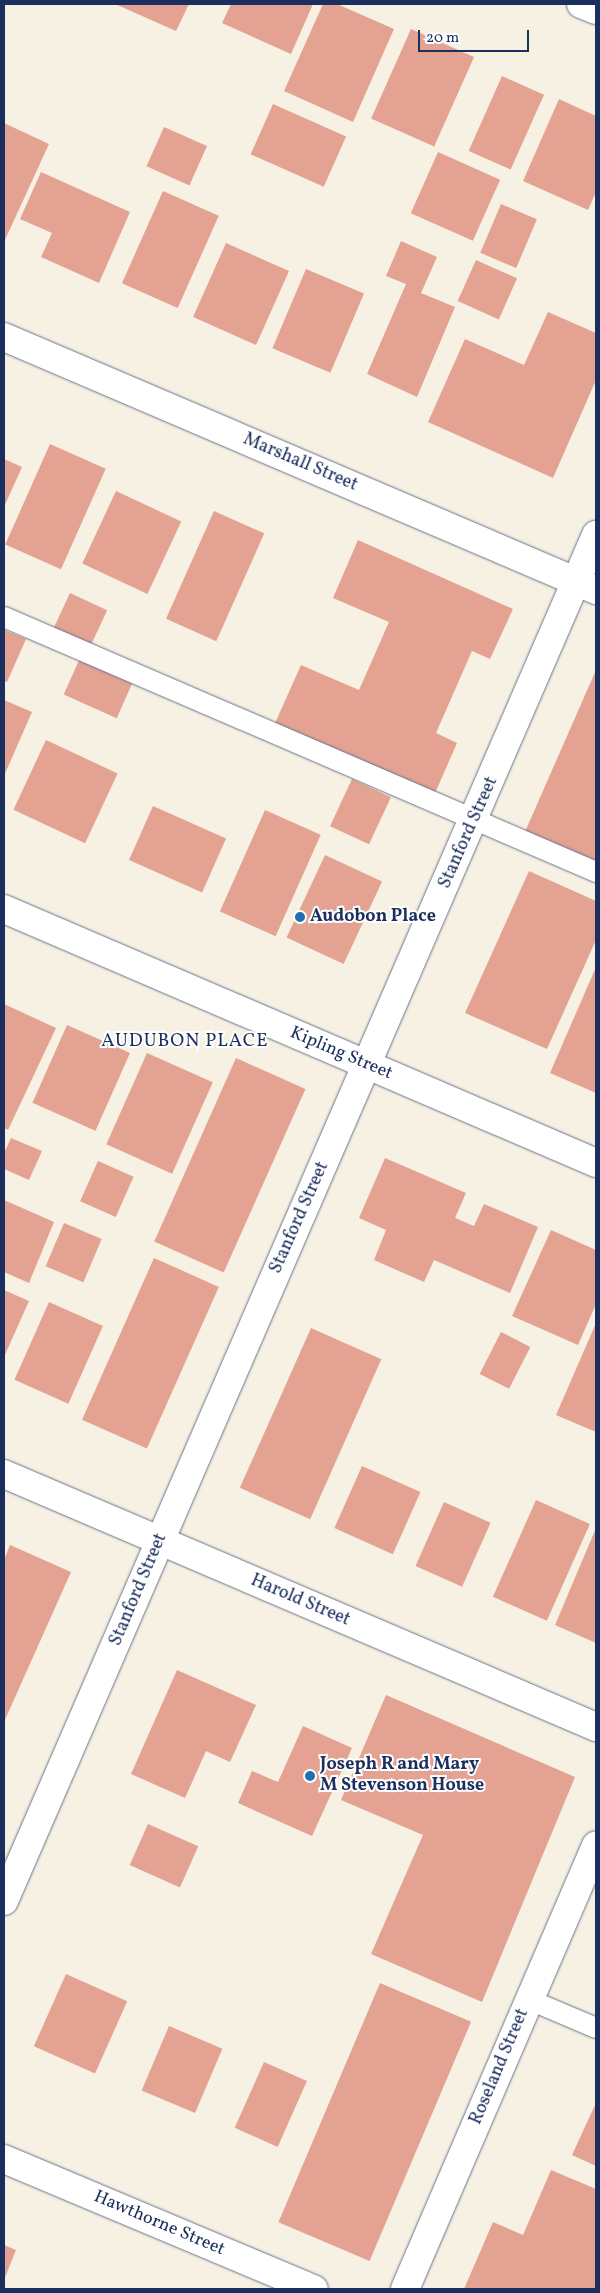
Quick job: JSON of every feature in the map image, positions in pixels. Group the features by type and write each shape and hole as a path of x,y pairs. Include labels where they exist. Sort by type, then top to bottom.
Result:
{"street":[{"path":"581,4 596,10"},
{"name":"Marshall Street","path":"4,337 586,586"},
{"name":"Stanford Street","path":"4,1901 367,1064 475,820 586,586 596,535"},
{"name":"Kipling Street","path":"4,908 596,1163"},
{"name":"Harold Street","path":"4,1474 596,1727"},
{"name":"Roseland Street","path":"405,2289 596,1845"},
{"name":"Hawthorne Street","path":"4,2159 314,2289"}],"lane":[{"path":"4,617 596,872"},
{"path":"530,2000 596,2028"}],"building":[{"path":"115,4 189,4 176,31"},
{"path":"231,4 313,4 291,54 222,23"},
{"path":"323,4 337,4 394,29 353,122 284,91"},
{"path":"411,29 474,57 434,147 371,119"},
{"path":"502,76 544,95 511,170 469,151"},
{"path":"559,99 596,116 596,192 588,210 523,181"},
{"path":"273,104 346,137 324,187 251,154"},
{"path":"4,123 49,144 4,242"},
{"path":"164,127 207,146 189,185 147,166"},
{"path":"438,152 500,180 473,241 411,213"},
{"path":"41,172 130,212 99,283 41,257 52,233 20,219"},
{"path":"163,191 219,216 178,308 122,283"},
{"path":"501,204 537,219 516,268 480,253"},
{"path":"401,241 437,257 421,293 455,307 417,397 367,374 406,284 386,276"},
{"path":"226,243 289,271 256,345 193,317"},
{"path":"476,260 517,278 499,319 458,301"},
{"path":"306,269 364,294 330,373 272,348"},
{"path":"548,312 596,333 596,380 553,478 428,422 465,339 524,365"},
{"path":"50,444 106,469 61,569 5,544"},
{"path":"4,459 22,467 4,507"},
{"path":"116,491 181,521 147,594 82,564"},
{"path":"214,511 264,533 216,641 166,619"},
{"path":"358,540 513,609 490,659 472,651 436,733 457,743 432,800 272,730 301,665 359,690 389,622 333,598"},
{"path":"70,593 107,610 90,647 53,629"},
{"path":"4,630 26,639 7,682 4,681"},
{"path":"80,658 133,682 117,718 64,695"},
{"path":"596,670 596,866 524,834"},
{"path":"4,700 32,712 4,776"},
{"path":"46,740 118,773 85,843 13,810"},
{"path":"352,779 391,797 369,844 330,826"},
{"path":"153,806 226,839 202,892 129,860"},
{"path":"265,810 321,835 276,936 220,911"},
{"path":"325,855 382,882 344,964 287,937"},
{"path":"529,871 596,901 596,940 547,1049 465,1013"},
{"path":"596,967 596,1093 550,1073"},
{"path":"4,1004 56,1028 8,1130 4,1128"},
{"path":"67,1025 130,1053 95,1131 32,1103"},
{"path":"147,1053 213,1082 172,1174 106,1144"},
{"path":"236,1058 305,1089 224,1273 154,1242"},
{"path":"11,1138 42,1151 29,1180 4,1169 4,1153"},
{"path":"385,1158 466,1193 455,1218 474,1226 484,1204 538,1227 510,1293 434,1260 424,1282 374,1260 386,1230 359,1218"},
{"path":"98,1161 134,1177 116,1217 80,1201"},
{"path":"4,1200 54,1222 29,1283 4,1272"},
{"path":"64,1223 102,1239 83,1282 46,1266"},
{"path":"551,1230 596,1250 596,1304 578,1345 512,1316"},
{"path":"154,1258 219,1287 147,1449 82,1420"},
{"path":"4,1290 29,1301 4,1357"},
{"path":"49,1302 103,1326 68,1404 14,1380"},
{"path":"596,1323 596,1432 556,1415"},
{"path":"311,1328 381,1359 310,1519 240,1488"},
{"path":"501,1332 530,1347 509,1389 480,1374"},
{"path":"362,1466 420,1492 393,1554 334,1528"},
{"path":"536,1500 590,1524 547,1621 493,1597"},
{"path":"444,1502 491,1523 462,1587 416,1566"},
{"path":"596,1528 596,1643 555,1625"},
{"path":"10,1545 71,1572 4,1722 4,1560"},
{"path":"177,1670 256,1705 230,1762 206,1751 185,1798 131,1774"},
{"path":"386,1695 575,1777 482,2002 371,1954 423,1835 341,1800"},
{"name":"Joseph R and Mary M Stevenson House","path":"303,1726 352,1748 312,1836 238,1803 252,1771 278,1782"},
{"path":"148,1824 198,1846 180,1887 130,1865"},
{"path":"66,1974 127,2001 95,2073 34,2046"},
{"path":"380,1983 471,2022 370,2261 278,2222"},
{"path":"169,2026 222,2049 195,2113 142,2090"},
{"path":"264,2062 307,2081 278,2147 235,2128"},
{"path":"596,2105 596,2166 572,2155"},
{"path":"551,2170 596,2189 596,2289 464,2289 493,2222 523,2235"},
{"path":"4,2245 16,2250 4,2280"}],"place":[{"name":"Audobon Place","path":"300,917"},
{"name":"Joseph R and Mary M Stevenson House","path":"310,1776"}],"district":[{"name":"AUDUBON PLACE","path":"185,1042"}]}
